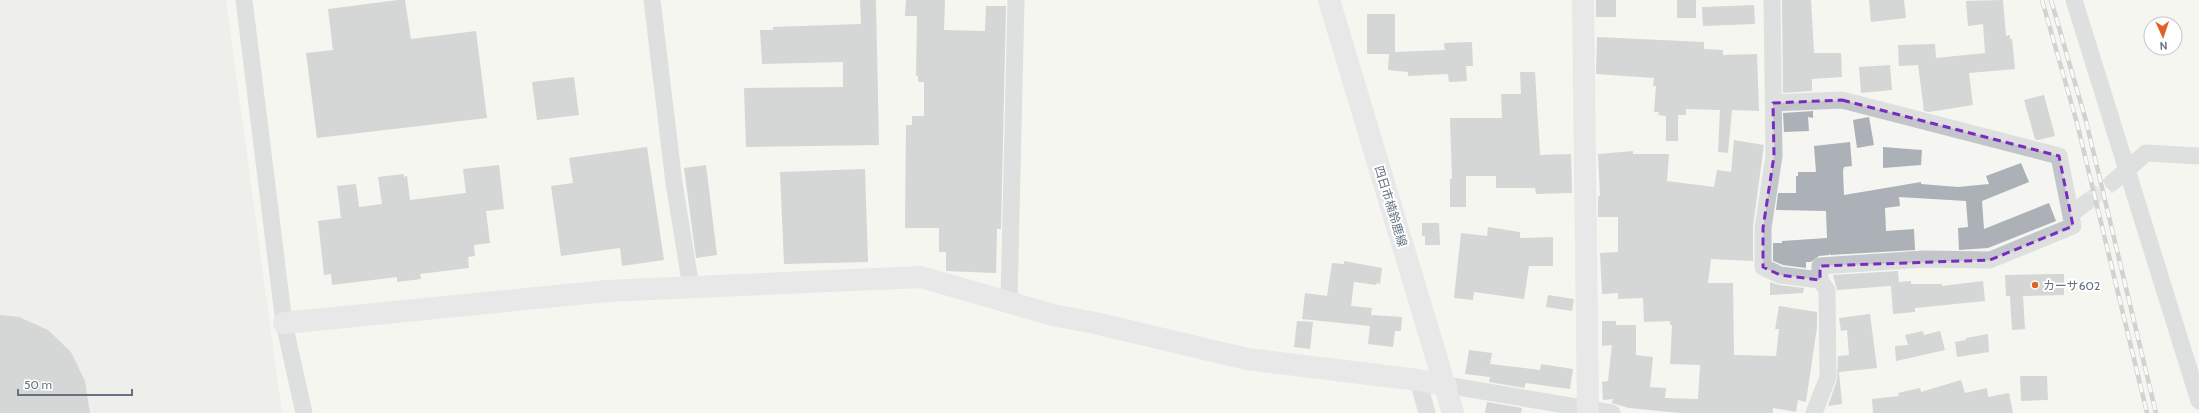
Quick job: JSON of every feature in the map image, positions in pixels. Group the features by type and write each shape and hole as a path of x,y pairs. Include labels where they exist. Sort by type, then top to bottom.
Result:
{"street":[{"path":"244,0 284,323 304,413"},
{"path":"652,0 674,183 691,286"},
{"path":"1009,302 1016,0"},
{"name":"四日市楠鈴鹿線","path":"1329,0 1446,385 1453,413"},
{"path":"1583,0 1588,411"},
{"path":"1772,0 1774,156 1764,228 1763,267 1780,275 1820,280"},
{"path":"2074,0 2126,172 2199,401"},
{"path":"1773,103 1842,100 2059,156 2073,226 1990,260 1924,259 1820,266 1820,280 1827,290 1828,377 1814,413"},
{"path":"2113,182 2146,153 2199,156"},
{"path":"2071,214 2087,202"},
{"path":"284,323 534,297 691,286 921,278 1053,315 1247,359 1418,380 1588,411 1612,413"},
{"path":"1418,380 1427,413"}],"highlighted area":[{"path":"1842,100 2059,156 2073,226 1990,260 1820,266 1820,280 1780,275 1763,267 1763,228 1774,156 1773,103"}],"shaded area":[{"path":"0,0 226,0 282,413 0,413"}],"building":[{"path":"405,0 411,39 476,31 487,118 317,138 306,53 333,50 328,9"},
{"path":"860,0 876,0 879,145 746,147 744,88 843,87 843,62 762,64 760,30 773,30 773,27 861,24"},
{"path":"906,0 945,0 944,30 985,31 986,6 1006,6 1001,229 997,229 996,273 946,271 946,252 939,252 939,228 905,228 906,125 912,125 912,116 924,116 924,82 918,82 918,76 916,76 917,16 905,16"},
{"path":"1596,0 1616,0 1616,17 1596,17"},
{"path":"1677,0 1696,0 1696,18 1677,18"},
{"path":"1782,0 1811,0 1814,53 1841,53 1842,77 1812,79 1812,91 1783,93"},
{"path":"1869,0 1904,0 1906,18 1871,22"},
{"path":"2003,0 2006,36 2010,35 2010,39 2012,39 2015,69 1969,73 1973,105 1929,112 1924,111 1918,65 1899,66 1898,45 1935,44 1936,58 1985,53 1983,24 1968,26 1966,1"},
{"path":"1754,5 1755,24 1703,26 1702,7"},
{"path":"1367,14 1395,14 1395,52 1445,50 1444,43 1472,42 1473,66 1466,66 1467,81 1449,82 1448,74 1408,76 1408,72 1388,70 1389,54 1367,54"},
{"path":"1597,37 1704,42 1704,49 1723,50 1723,55 1757,54 1759,111 1732,110 1728,153 1718,152 1720,110 1686,109 1686,115 1678,115 1678,141 1666,141 1666,116 1658,115 1659,112 1654,112 1656,86 1653,86 1654,78 1596,74"},
{"path":"1890,65 1892,90 1861,93 1859,67"},
{"path":"1520,72 1535,72 1540,155 1571,154 1572,193 1536,194 1535,188 1496,188 1496,176 1466,176 1466,207 1450,207 1450,179 1452,179 1450,118 1502,118 1501,94 1521,94"},
{"path":"574,77 579,115 537,120 532,82"},
{"path":"2044,95 2055,136 2038,140 2035,139 2024,100"},
{"path":"1813,111 1813,118 1808,117 1809,131 1784,132 1783,113"},
{"path":"1869,117 1874,145 1857,148 1853,120"},
{"path":"1734,140 1764,145 1753,226 1753,261 1711,259 1708,283 1733,283 1734,355 1776,356 1779,329 1775,329 1779,306 1817,312 1817,327 1806,402 1798,400 1796,412 1773,408 1773,413 1680,413 1629,408 1612,403 1613,399 1603,400 1602,382 1608,381 1612,345 1602,346 1602,321 1616,321 1616,325 1636,325 1636,355 1653,357 1650,387 1666,388 1665,398 1698,399 1700,365 1670,364 1672,325 1670,325 1670,321 1644,322 1643,298 1618,299 1618,293 1602,294 1600,253 1618,252 1618,217 1598,217 1598,196 1600,196 1598,154 1633,151 1633,154 1669,154 1667,181 1714,187 1717,170 1731,172"},
{"path":"1850,142 1852,166 1844,167 1844,195 1921,182 1921,184 1958,187 1989,184 1986,176 2021,163 2029,182 1982,201 1984,229 2049,203 2056,221 1988,248 1959,250 1958,228 1968,227 1966,201 1899,197 1900,206 1885,208 1886,231 1914,229 1915,250 1830,255 1829,253 1829,255 1819,256 1811,262 1806,262 1806,268 1783,265 1773,261 1773,243 1827,238 1826,211 1776,210 1778,193 1796,193 1796,176 1798,176 1798,172 1816,172 1814,146"},
{"path":"647,147 664,260 622,266 620,248 561,256 551,186 573,183 569,158"},
{"path":"1883,147 1922,150 1921,165 1883,168"},
{"path":"499,165 504,209 486,211 490,243 474,245 475,256 468,257 469,268 420,274 421,279 397,282 397,277 332,285 331,274 324,275 318,221 341,218 337,186 356,184 359,207 382,204 378,177 404,174 404,177 407,176 410,200 466,193 463,169"},
{"path":"706,165 717,255 696,258 684,168"},
{"path":"865,169 868,262 784,264 780,172"},
{"path":"1422,223 1439,223 1440,245 1425,245 1425,236 1422,236"},
{"path":"1488,227 1520,232 1520,238 1553,237 1553,266 1529,266 1524,299 1474,292 1473,300 1454,298 1461,233 1487,236"},
{"path":"1344,261 1382,268 1380,284 1377,283 1376,285 1354,282 1351,306 1372,308 1371,315 1402,317 1401,331 1395,331 1393,347 1368,344 1370,326 1302,319 1305,293 1327,296 1332,263 1344,264"},
{"path":"1898,271 1899,282 1911,281 1911,284 1942,284 1942,286 1983,281 1985,301 1915,308 1915,312 1893,314 1891,286 1837,290 1833,275"},
{"name":"カーサ602","path":"2064,274 2064,295 2023,296 2025,329 2012,330 2010,296 2006,296 2005,275"},
{"path":"1770,282 1779,285 1804,288 1803,293 1770,295"},
{"path":"1548,295 1574,299 1572,311 1546,307"},
{"path":"1870,314 1877,368 1839,372 1842,404 1828,406 1837,380 1838,356 1849,355 1847,330 1841,331 1839,318"},
{"path":"0,315 19,317 48,330 71,352 85,381 90,413 0,413"},
{"path":"1297,321 1313,322 1310,349 1294,347"},
{"path":"1923,331 1924,335 1940,331 1945,350 1896,361 1895,346 1908,345 1905,335"},
{"path":"1988,334 1989,352 1957,357 1955,342 1966,340 1966,338"},
{"path":"1469,350 1492,353 1490,364 1540,370 1541,364 1573,369 1570,389 1526,383 1524,388 1489,382 1490,377 1465,374"},
{"path":"2020,376 2047,376 2048,400 2021,401"},
{"path":"1961,380 1965,393 1987,388 1988,397 2009,393 2013,413 1873,413 1872,399 1899,396 1898,393 1920,388 1921,392"},
{"path":"1487,402 1522,408 1521,413 1485,413"}],"tunnel":[{"path":"2087,202 2113,182"}],"railway":[{"path":"2042,0 2077,123 2147,413"},
{"path":"2051,0 2086,121 2156,413"}],"place":[{"name":"カーサ602","path":"2035,285"}]}
